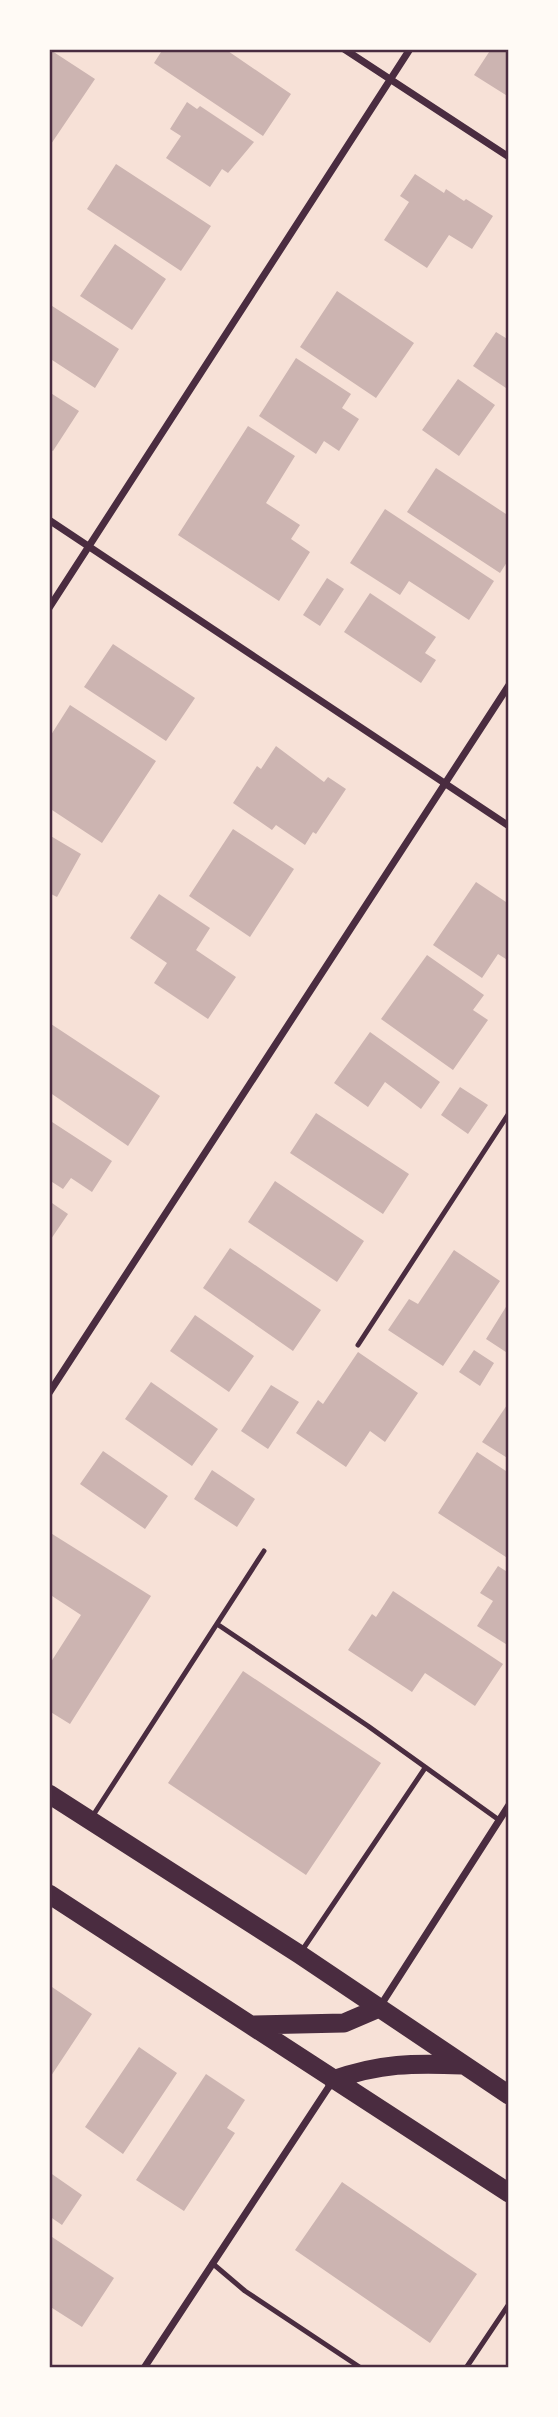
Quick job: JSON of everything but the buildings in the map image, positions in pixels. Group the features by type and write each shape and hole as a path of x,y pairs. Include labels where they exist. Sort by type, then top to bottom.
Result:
{"highway":[{"path":"49,1794 299,1954 509,2095"},
{"path":"49,1894 509,2193"},
{"path":"251,2025 344,2023 379,2008"},
{"path":"333,2080 367,2067 407,2063 463,2066"}],"street":[{"path":"344,49 509,157"},
{"path":"49,608 410,49"},
{"path":"49,520 509,825"},
{"path":"49,1393 509,685"},
{"path":"379,2008 509,1805"},
{"path":"144,2368 333,2080"}],"lane":[{"path":"358,1345 509,1113"},
{"path":"90,1820 264,1551"},
{"path":"217,1623 499,1820"},
{"path":"299,1954 425,1768"},
{"path":"212,2263 245,2291 361,2368"},
{"path":"466,2368 509,2304"}]}
